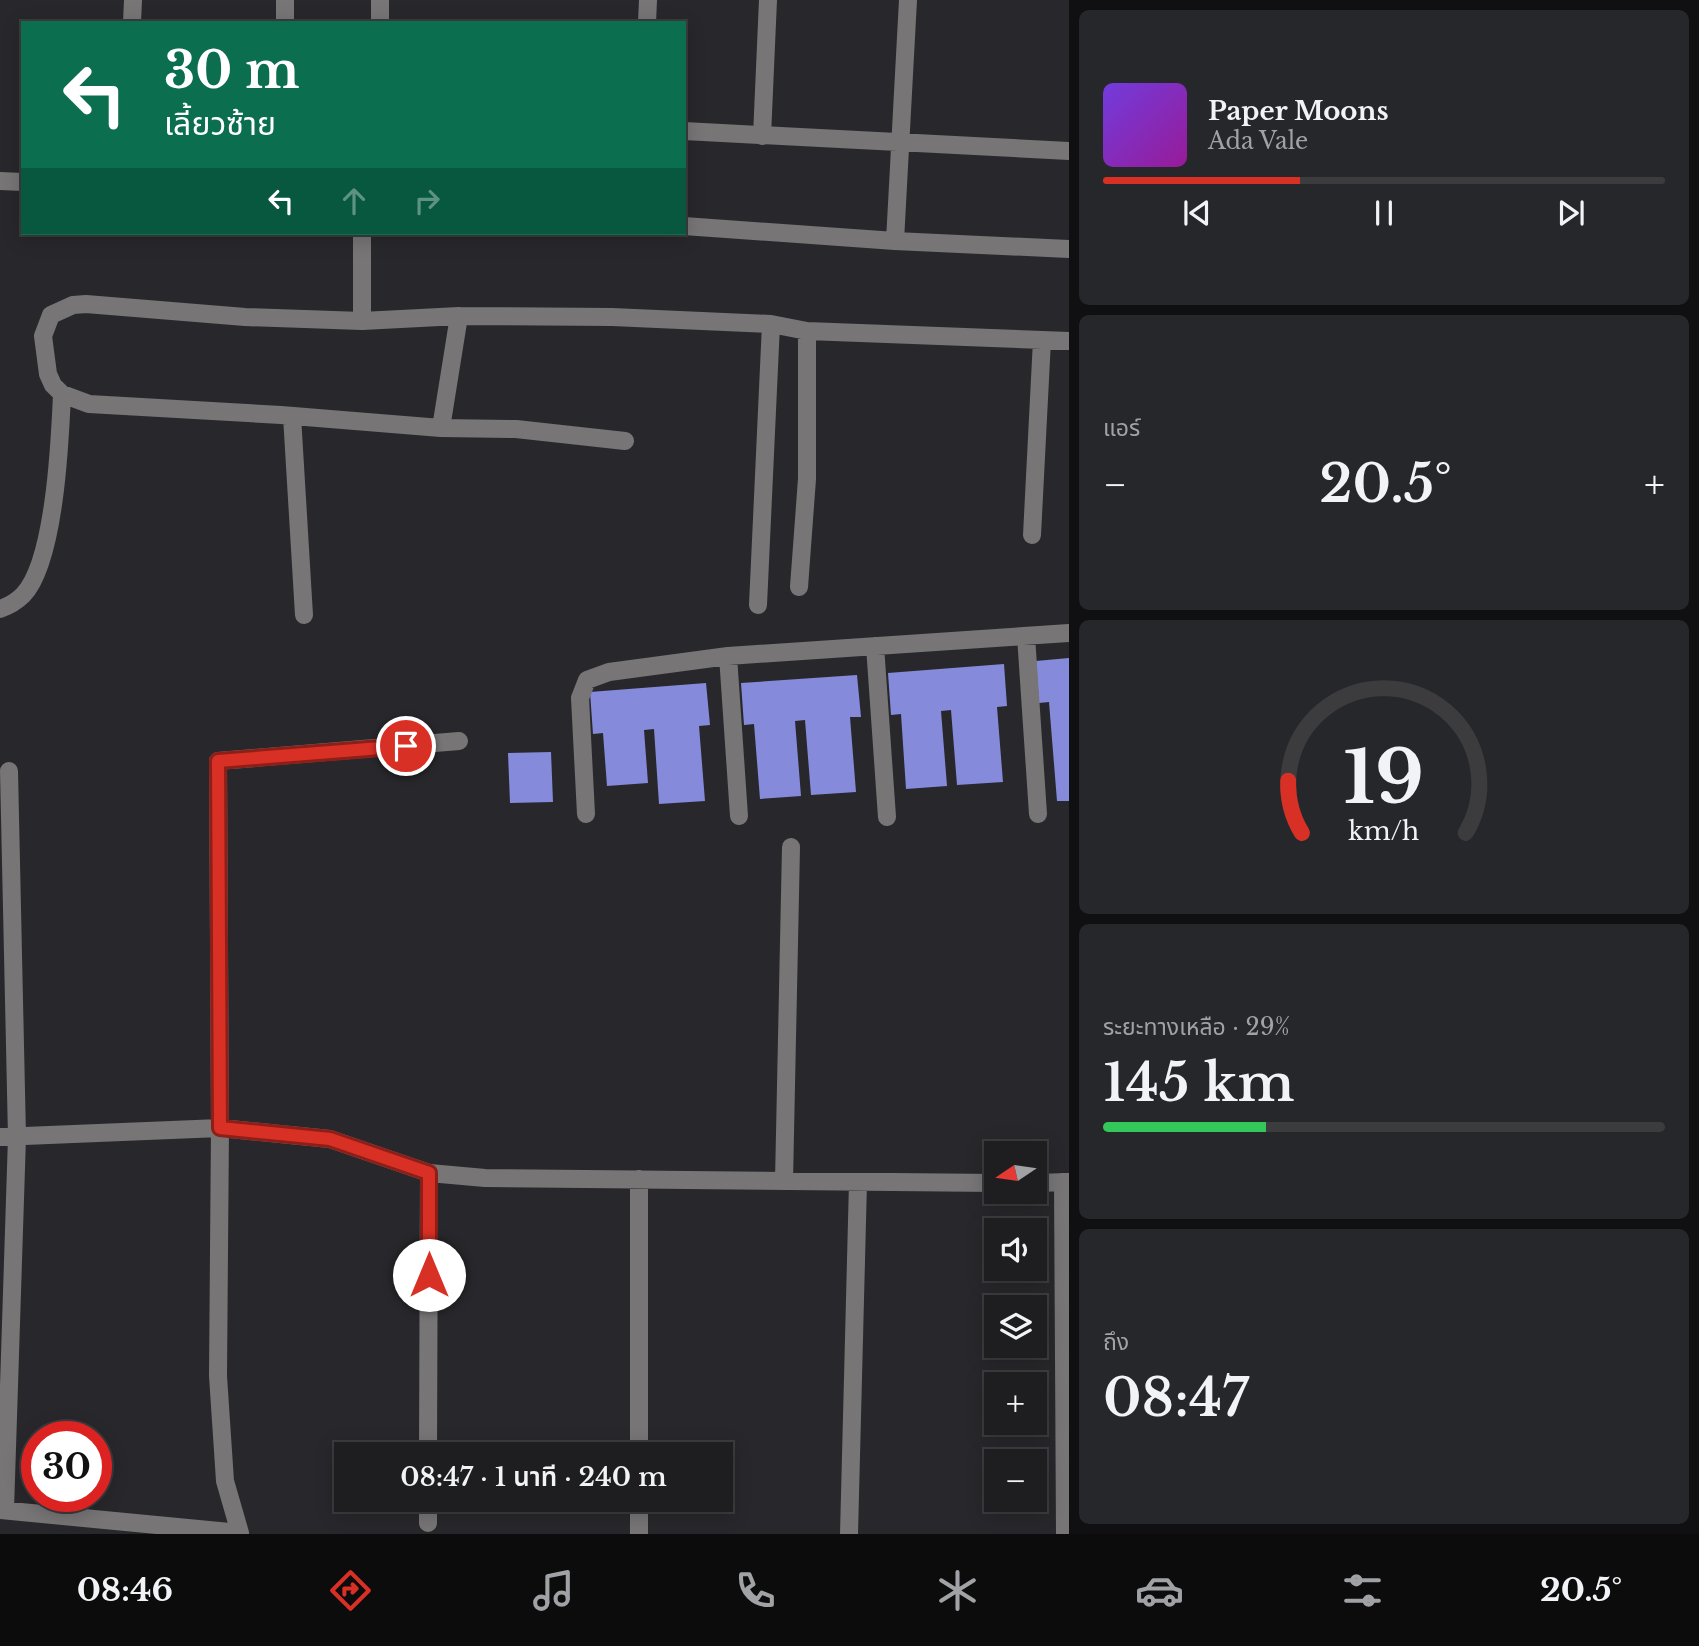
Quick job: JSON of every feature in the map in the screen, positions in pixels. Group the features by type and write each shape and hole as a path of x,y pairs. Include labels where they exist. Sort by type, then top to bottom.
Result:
{"street":[{"path":"132,21 133,0"},
{"path":"285,0 285,21"},
{"path":"380,0 380,21"},
{"path":"647,21 648,0"},
{"path":"762,136 768,0"},
{"path":"895,241 898,143 908,0"},
{"path":"686,131 1069,151"},
{"path":"0,181 21,182"},
{"path":"686,226 895,241 1069,249"},
{"path":"362,235 362,321"},
{"path":"625,441 516,429 441,428 89,404 62,394 53,385 48,374 43,337 51,315 73,304 86,304 245,317 362,321 459,316 612,317 771,324 807,331 1069,341"},
{"path":"441,428 459,316"},
{"path":"758,605 771,324"},
{"path":"799,587 807,479 807,331"},
{"path":"1032,535 1042,340"},
{"path":"0,609 25,594 39,569 51,517 59,463 62,394"},
{"path":"292,416 304,615"},
{"path":"586,814 580,698 587,680 609,672 728,656 1069,633"},
{"path":"1026,636 1038,814"},
{"path":"875,646 887,817"},
{"path":"728,656 739,816"},
{"path":"9,771 3,1510 240,1533 225,1481 218,1376 218,761 459,741"},
{"path":"785,1181 791,847"},
{"path":"8,1137 220,1128 330,1139 429,1173 485,1178 984,1183"},
{"path":"428,1442 429,1173"},
{"path":"639,1179 639,1442"},
{"path":"849,1534 858,1182"},
{"path":"1047,1183 1066,1182 1066,1534"},
{"path":"428,1512 428,1523"},
{"path":"639,1512 639,1534"}],"building":[{"path":"1069,658 1069,801 1057,801 1049,702 1039,703 1036,661"},
{"path":"1004,664 1007,706 997,707 1003,782 957,785 951,710 941,711 947,786 906,789 901,714 891,715 888,673"},
{"path":"857,675 861,717 850,717 856,792 811,795 805,720 795,721 801,796 760,799 754,724 744,725 741,683"},
{"path":"706,683 710,725 699,726 705,801 659,804 654,729 644,730 648,783 607,786 603,733 593,734 590,692"},
{"path":"551,752 553,802 510,803 508,753"}],"route":[{"path":"406,746 218,761 220,1128 330,1139 429,1173 429,1275"}]}
